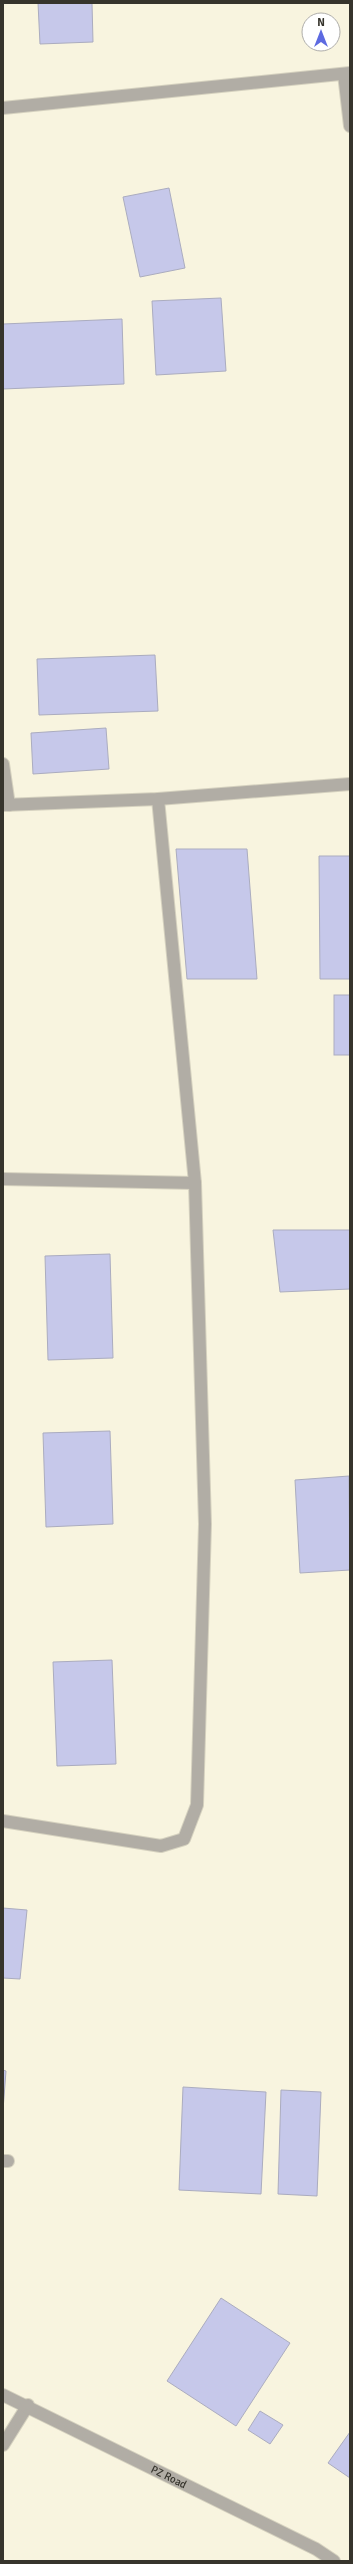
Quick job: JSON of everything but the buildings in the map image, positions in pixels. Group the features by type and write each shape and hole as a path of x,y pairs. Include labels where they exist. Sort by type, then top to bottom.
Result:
{"street":[{"path":"3,108 347,74 350,126"},
{"path":"3,764 6,805 158,799 350,784"},
{"path":"3,1821 161,1846 184,1839 197,1805 205,1524 195,1183 158,799"},
{"path":"3,1179 195,1183"},
{"name":"PZ Road","path":"3,2394 28,2405 316,2549 334,2561"},
{"path":"3,2445 28,2405"}]}
